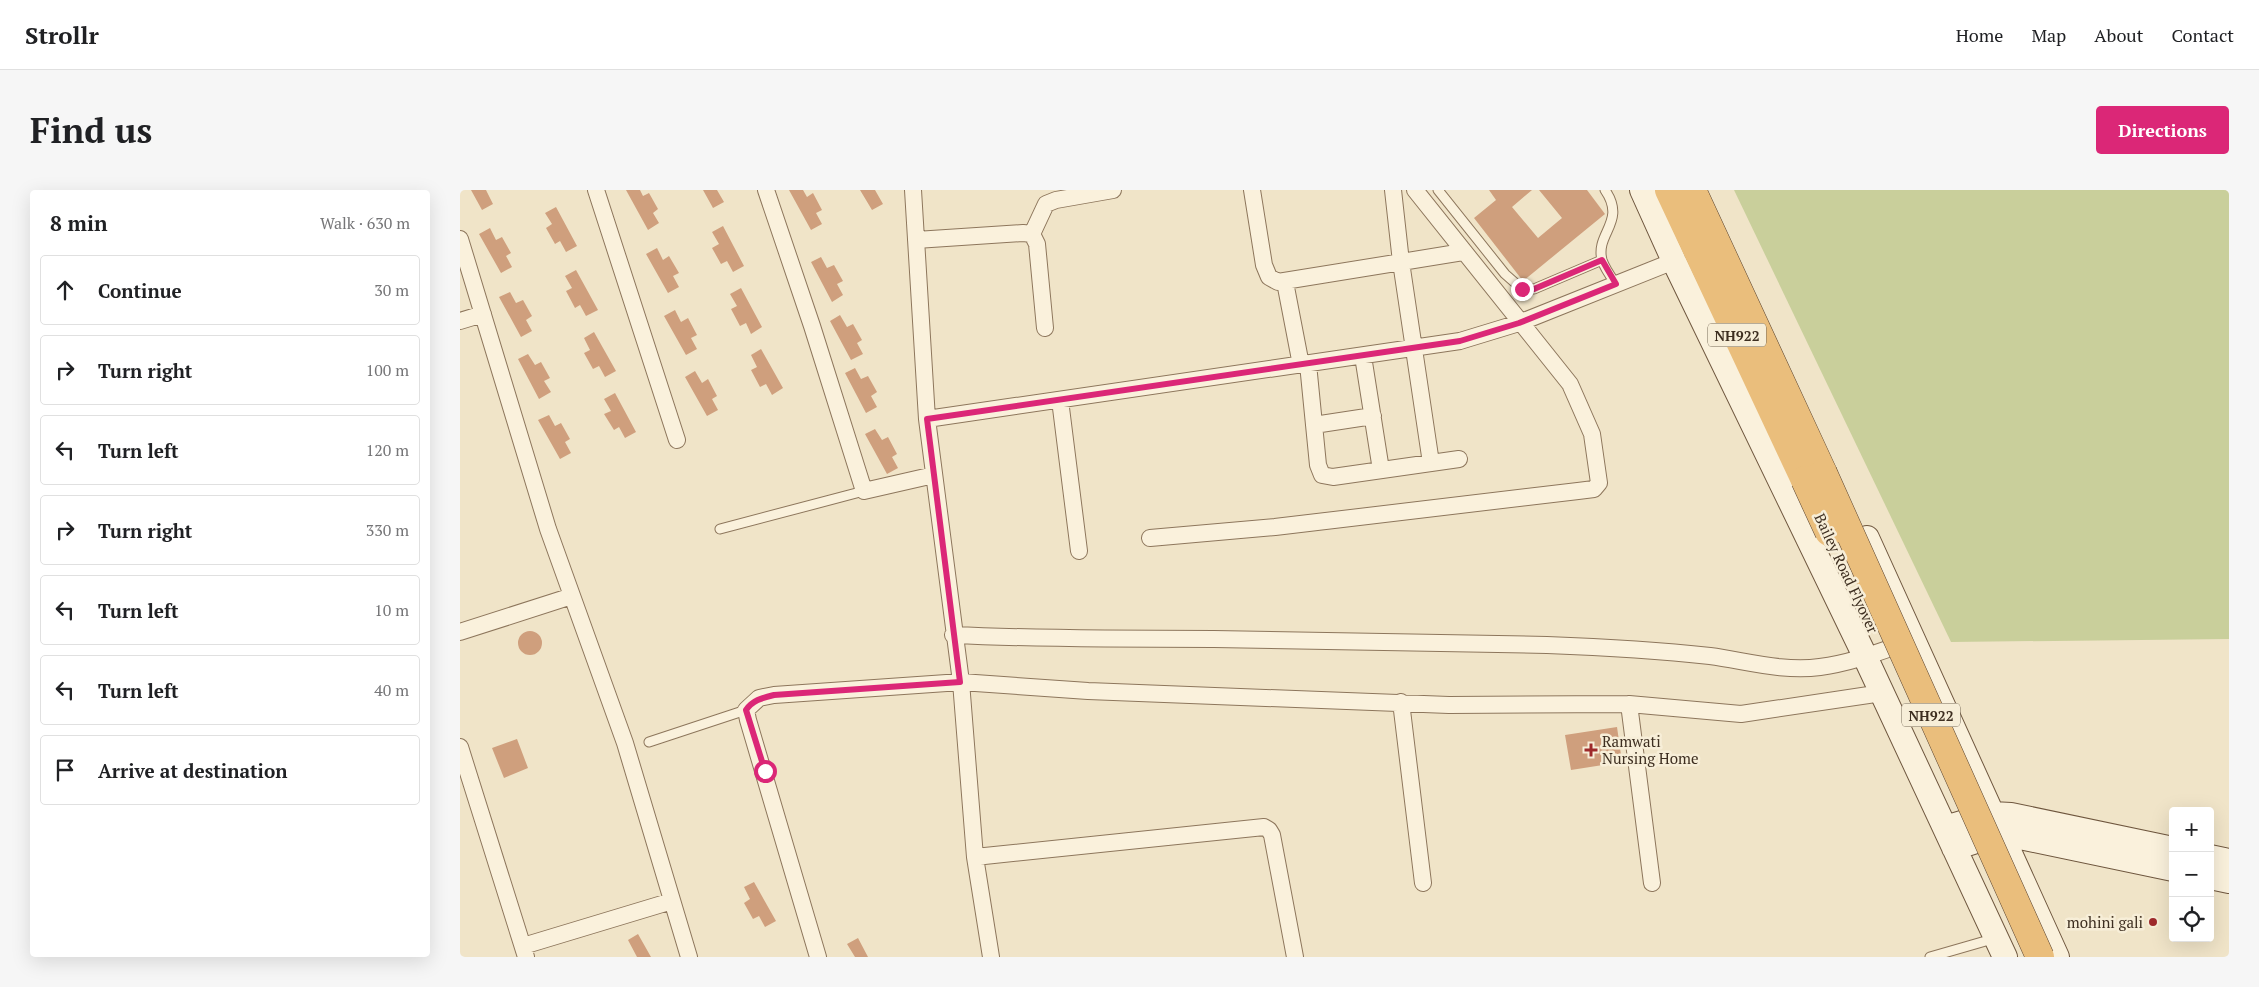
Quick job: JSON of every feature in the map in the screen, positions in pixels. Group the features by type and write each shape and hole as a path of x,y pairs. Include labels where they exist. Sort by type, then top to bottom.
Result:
{"highway":[{"name":"Bailey Road Flyover","path":"1669,190 1814,477 2040,957"},
{"name":"Bailey Road Flyover","path":"1692,190 2022,957"}],"main road":[{"path":"1642,190 1674,261 1865,657 2001,947 2042,922"},
{"path":"1705,190 2057,957"},
{"path":"1911,755 1956,734"},
{"path":"1950,838 1997,823 2030,818 2169,848"},
{"path":"1997,823 2169,868"},
{"path":"2214,858 2229,861"},
{"path":"2214,878 2229,881"}],"street":[{"path":"596,190 677,440"},
{"path":"766,190 812,326 864,491 934,475"},
{"path":"913,190 927,419 960,682 975,856 991,957"},
{"path":"1041,190 1043,207 1032,234 1037,244 1045,328"},
{"path":"1043,207 1056,200 1113,190"},
{"path":"1252,190 1266,272 1273,280 1285,282 1463,252"},
{"path":"1393,190 1413,349 1431,463"},
{"path":"1150,538 1275,527 1594,489 1599,483 1592,434 1570,384 1519,323 1415,190"},
{"path":"916,240 1032,234"},
{"path":"460,239 548,529 625,743 689,957"},
{"path":"927,419 1460,341 1519,323 1674,261"},
{"path":"1285,282 1305,365 1318,465 1322,475 1333,477 1459,459"},
{"path":"460,321 483,314"},
{"path":"1363,356 1381,470"},
{"path":"1060,400 1079,551"},
{"path":"1314,425 1373,416"},
{"path":"460,632 572,596"},
{"path":"953,635 1057,640 1406,641 1610,647 1652,649 1718,657 1782,669 1818,668 1865,657 1913,640"},
{"path":"818,957 746,710 750,704 759,698 774,695 960,682 1088,691 1449,705 1629,704 1741,714 1882,693"},
{"path":"1401,702 1424,883"},
{"path":"1629,704 1652,883"},
{"path":"460,747 524,951 672,901"},
{"path":"975,856 1264,827 1272,835 1295,957"}],"lane":[{"path":"1438,190 1505,274 1522,289 1534,289 1602,260"},
{"path":"1605,190 1611,198 1614,212 1604,242 1602,260 1616,284"},
{"path":"720,529 864,491"},
{"path":"648,742 746,710"},
{"path":"1930,957 2001,947"}],"green space":[{"path":"1734,190 2229,190 2229,639 1951,642"}],"building":[{"path":"471,190 486,190 493,204 482,210"},
{"path":"626,190 640,190 643,196 649,193 658,209 653,213 659,223 648,230"},
{"path":"703,190 717,190 724,202 713,208"},
{"path":"789,190 803,190 807,197 813,193 822,210 816,213 822,224 811,230"},
{"path":"860,190 875,190 883,204 872,210"},
{"path":"1489,190 1532,190 1512,207 1538,238 1562,218 1539,190 1587,190 1605,214 1523,281 1474,218 1496,200"},
{"path":"556,207 577,246 566,252 560,241 555,244 546,228 552,224 545,213"},
{"path":"723,226 744,266 733,272 727,261 721,264 712,248 719,244 712,232"},
{"path":"490,228 496,240 502,237 511,253 506,256 512,267 501,273 479,234"},
{"path":"657,248 663,260 669,256 679,273 673,276 679,287 668,293 646,254"},
{"path":"821,257 827,268 834,265 843,281 837,284 843,295 832,302 811,262"},
{"path":"576,270 598,310 586,316 580,305 575,308 566,291 572,288 565,276"},
{"path":"741,288 762,327 751,334 746,323 740,326 731,309 737,306 730,294"},
{"path":"510,292 516,303 523,300 532,316 526,320 532,331 521,337 499,297"},
{"path":"675,310 681,322 688,318 697,335 691,338 697,349 686,355 664,316"},
{"path":"840,315 847,327 853,324 862,340 857,343 863,354 851,360 830,321"},
{"path":"594,332 616,371 605,377 599,366 593,369 584,353 590,350 584,338"},
{"path":"761,349 783,388 772,395 766,384 760,387 751,370 757,367 751,355"},
{"path":"528,354 535,365 541,362 550,378 544,381 551,392 539,399 518,359"},
{"path":"855,368 861,379 868,376 877,392 871,396 877,407 866,413 845,373"},
{"path":"695,371 702,383 708,379 717,396 712,399 718,410 707,416 685,377"},
{"path":"615,393 636,432 625,438 619,427 614,430 604,414 611,411 604,399"},
{"path":"549,415 555,426 561,423 570,439 565,442 571,453 560,459 538,420"},
{"path":"875,429 882,440 888,437 897,454 892,457 898,468 887,474 865,434"},
{"path":"530,631 535,632 541,638 541,648 535,654 530,655 525,654 519,648 518,643 519,638 525,632"},
{"path":"1617,727 1622,762 1571,770 1565,735"},
{"path":"517,739 528,768 504,778 492,748"},
{"path":"754,882 776,921 765,927 759,916 753,919 744,903 750,899 744,887"},
{"path":"638,934 651,957 637,957 628,940"},
{"path":"858,938 868,957 855,957 847,944"}],"place":[{"name":"Ramwati Nursing Home","path":"1591,750"},
{"name":"mohini gali","path":"2153,922"}],"route":[{"path":"765,771 746,710 750,704 759,698 774,695 960,682 927,419 1460,341 1519,323 1616,284 1606,270 1602,260 1534,289 1522,289"}]}
